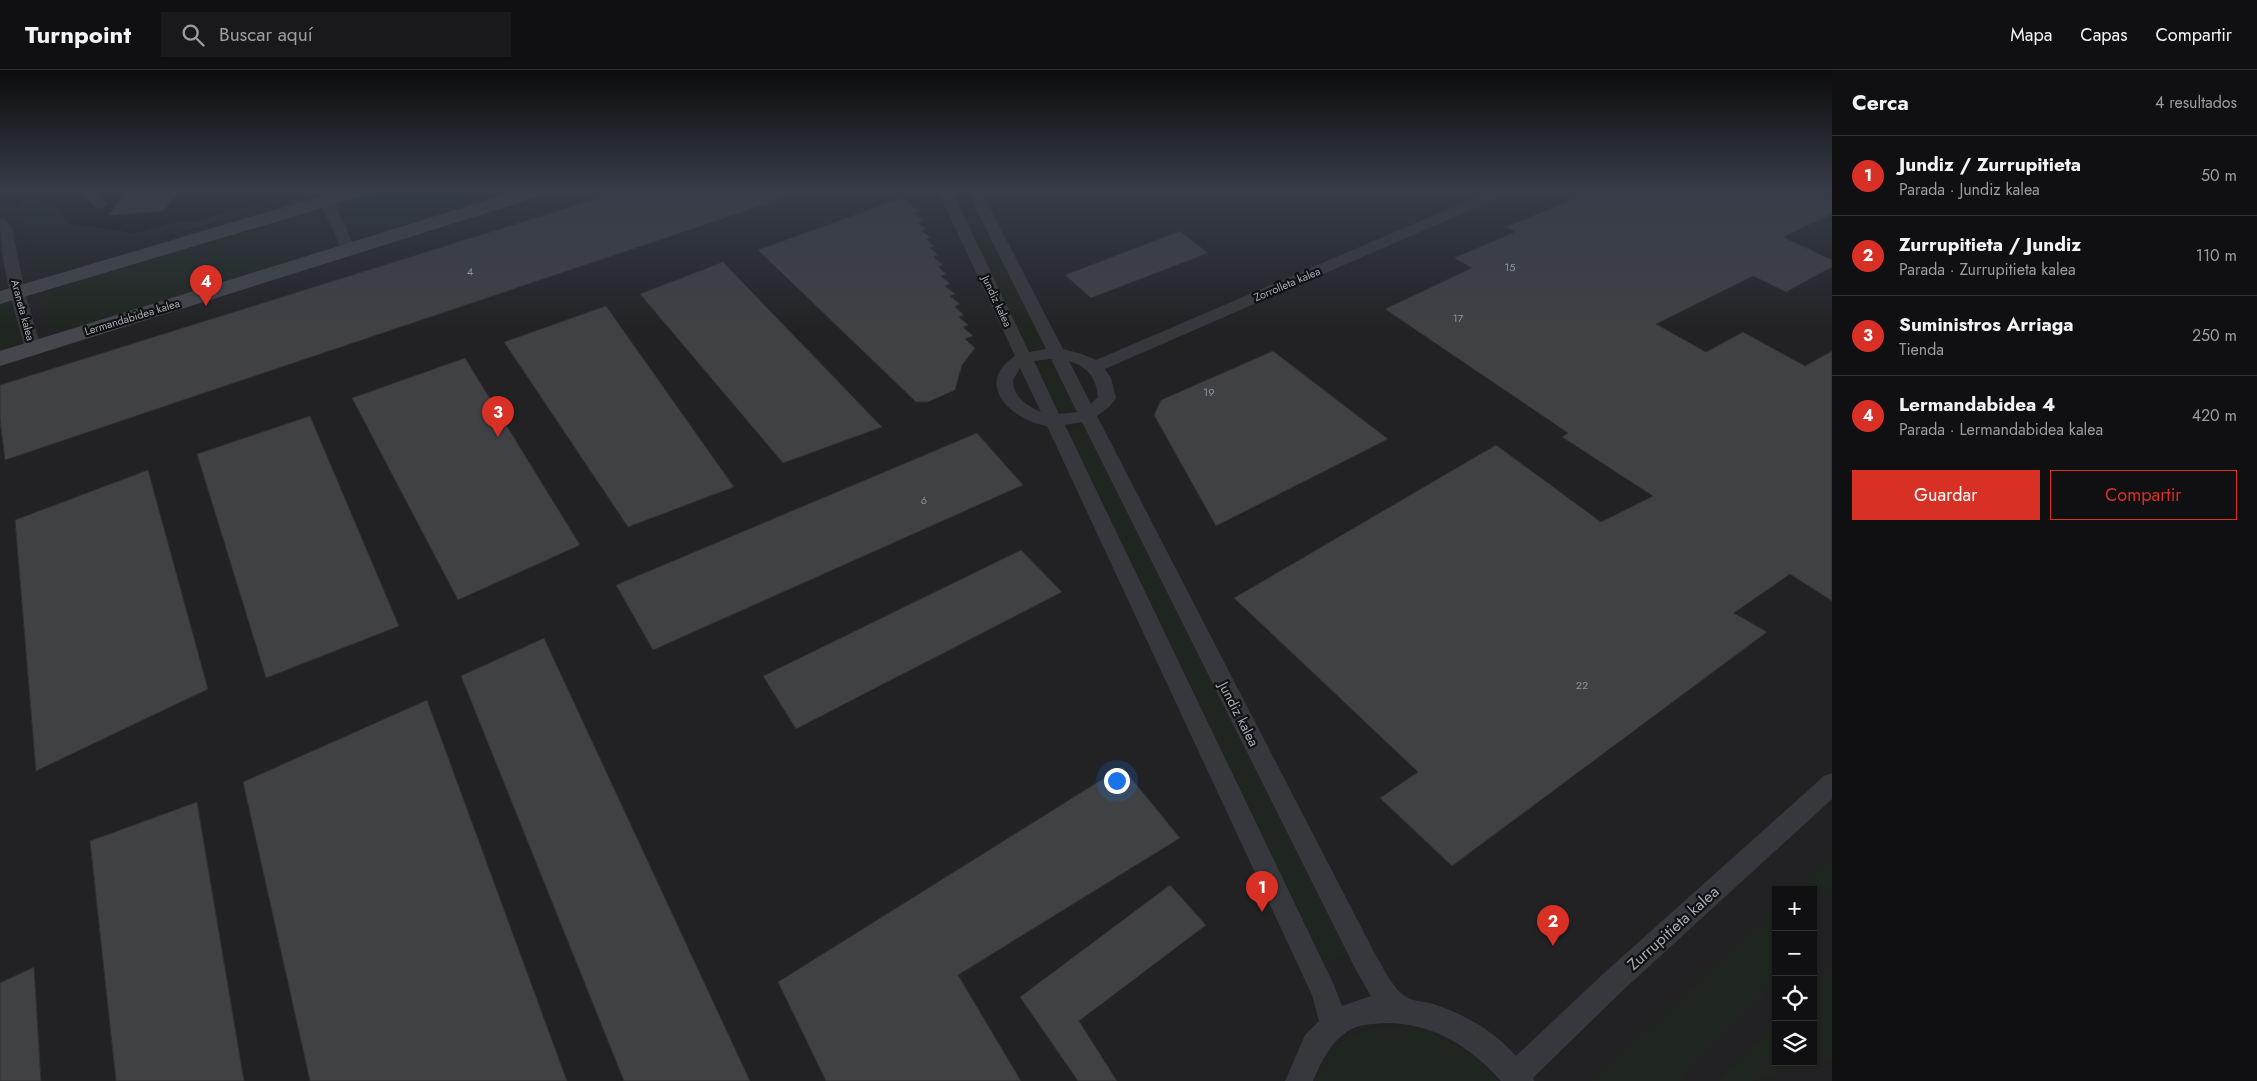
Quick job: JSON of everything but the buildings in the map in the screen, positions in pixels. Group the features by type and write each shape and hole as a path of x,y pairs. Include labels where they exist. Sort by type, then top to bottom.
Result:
{"street":[{"path":"9,296 198,236"},
{"path":"344,236 350,250"},
{"name":"Lermandabidea kalea","path":"0,359 394,236"},
{"name":"Jundiz kalea","path":"966,236 1324,992 1334,1024"},
{"name":"Jundiz kalea","path":"997,236 1366,963 1385,994 1398,1008"},
{"name":"Zorrolleta kalea","path":"1094,367 1398,236"},
{"name":"Araneta kalea","path":"4,241 9,296 34,348"},
{"path":"1056,353 1084,359 1094,367 1105,381 1107,398 1088,415 1054,420 1042,419 1030,415 1012,402 1008,396 1005,389 1006,376 1015,365 1024,358 1056,353"},
{"name":"Zurrupitieta kalea","path":"1518,1078 1612,982 1832,784"},
{"path":"1299,1081 1303,1064 1316,1041 1334,1024 1364,1011 1398,1008 1429,1014 1460,1028 1490,1049 1518,1078"}],"shaded area":[{"path":"0,236 23,236 35,271 172,236 1832,236 1832,1081 0,1081"},
{"path":"23,236 169,236 46,272 35,271"},
{"path":"227,236 331,236 334,241 326,251 65,333 51,331 39,300 52,288"},
{"path":"359,236 374,236 368,238"},
{"path":"974,236 990,236 1046,348 1030,351"},
{"path":"0,304 11,305 22,337 12,348 0,354"},
{"path":"1052,362 1077,409 1059,412 1037,364"},
{"path":"1085,426 1349,956 1324,963 1067,428"},
{"path":"1832,855 1832,892 1817,906 1817,886 1799,886"},
{"path":"1772,912 1772,985 1697,1060 1681,1081 1592,1081"},
{"path":"1832,964 1832,1060 1817,1064 1817,1021 1817,979"},
{"path":"1392,1025 1423,1031 1451,1043 1476,1059 1499,1081 1316,1081 1336,1047 1345,1040 1365,1030"},
{"path":"1772,1025 1772,1066 1809,1066 1753,1081 1718,1081"}],"place":[{"name":"Lermandabidea 4","path":"206,306"},
{"name":"Suministros Arriaga","path":"498,437"},
{"name":"Jundiz / Zurrupitieta","path":"1262,912"},
{"name":"Zurrupitieta / Jundiz","path":"1553,946"}]}
